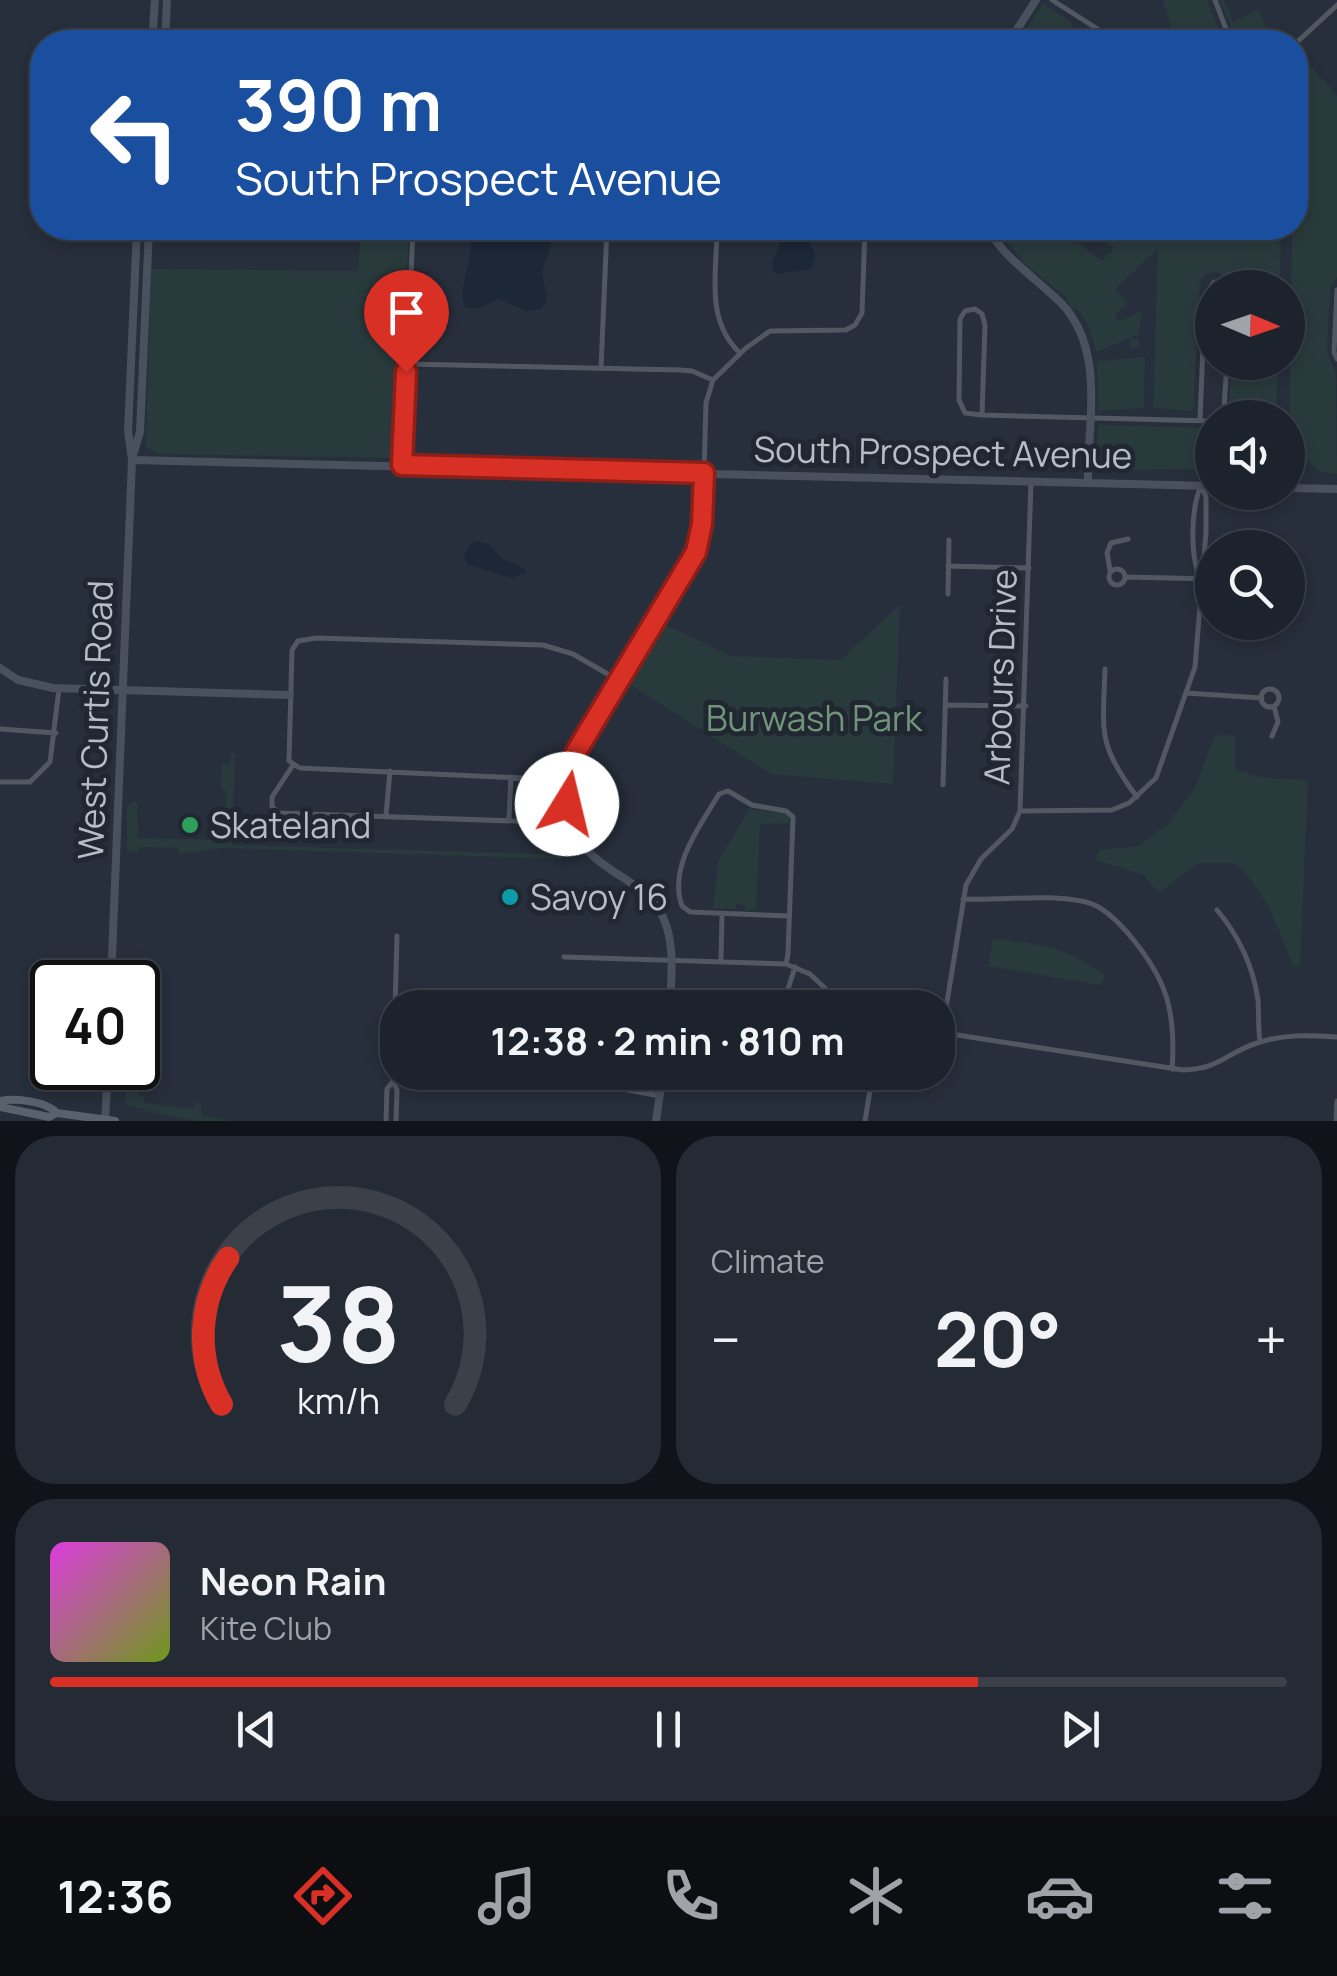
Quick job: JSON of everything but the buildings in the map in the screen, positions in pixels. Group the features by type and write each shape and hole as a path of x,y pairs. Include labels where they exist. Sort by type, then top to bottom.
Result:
{"main road":[{"path":"153,30 155,0"},
{"path":"166,30 167,0"},
{"path":"1017,30 1036,0"},
{"name":"West Curtis Road","path":"113,960 136,240"},
{"name":"West Curtis Road","path":"132,460 140,432 148,240"},
{"path":"995,240 1008,258 1062,304 1088,352 1088,482"},
{"name":"South Prospect Avenue","path":"132,460 1195,486"},
{"path":"671,990 668,929 659,910 646,894 588,852 574,832 568,813 567,780 576,752 696,552 702,524 704,473"},
{"path":"1305,488 1337,489"},
{"path":"0,668 26,683 60,688 290,695"},
{"path":"0,1104 51,1106 58,1112 108,1120 108,1090"},
{"path":"656,1121 661,1090"}],"street":[{"path":"1052,0 1099,30"},
{"path":"1215,0 1226,30"},
{"path":"1308,32 1337,6"},
{"path":"402,465 412,240"},
{"path":"601,368 606,240"},
{"path":"717,240 716,310 722,332 740,354"},
{"path":"704,473 706,403 713,380 764,334 778,329 839,330 855,325 862,313 865,240"},
{"path":"1337,290 1337,359"},
{"path":"982,415 985,325 982,314 972,308 960,319 958,400 965,413 982,415 1195,420"},
{"path":"407,364 692,371 713,380"},
{"name":"Arbours Drive","path":"947,990 962,899 974,869 1005,837 1020,811 1031,482"},
{"path":"1195,532 1195,565"},
{"path":"948,594 949,540"},
{"path":"1111,571 1107,553 1111,543 1128,540"},
{"path":"948,566 1029,568"},
{"path":"1111,571 1120,570 1124,577"},
{"path":"1111,571 1108,578 1112,584 1119,585 1124,577"},
{"path":"1124,577 1195,578"},
{"path":"567,780 293,765 289,761 292,650 298,641 316,638 543,644 565,650 620,682"},
{"path":"1020,811 1112,810 1152,784 1162,766 1195,667 1197,640"},
{"path":"1105,668 1106,749 1137,796"},
{"path":"943,785 946,678"},
{"path":"0,782 35,779 50,762 60,688"},
{"path":"1262,698 1268,690 1276,692 1279,699 1274,706 1278,722 1272,736"},
{"path":"1186,693 1262,698"},
{"path":"1262,698 1266,706 1274,706"},
{"path":"945,705 1026,706"},
{"path":"0,729 56,733"},
{"path":"293,765 272,797 271,805 276,811 543,822 568,813"},
{"path":"386,815 390,770"},
{"path":"509,819 511,776"},
{"path":"786,964 790,916 793,817 786,810 752,805 728,792 719,794 686,848 679,895 687,911 790,916"},
{"path":"962,899 1068,900 1098,906 1113,916 1156,974 1166,995 1172,1069"},
{"path":"1216,910 1232,928 1251,971 1258,1000 1260,1042"},
{"path":"721,960 722,914"},
{"path":"395,990 396,936"},
{"path":"564,956 786,964 828,990"},
{"path":"788,990 795,967"},
{"path":"955,1034 1172,1069 1205,1070 1260,1042 1282,1036 1337,1037"},
{"path":"386,1121 387,1090"},
{"path":"396,1121 397,1090"},
{"path":"628,1090 660,1096"},
{"path":"865,1121 869,1090"},
{"path":"1336,1121 1337,1102"}],"green space":[{"path":"1163,0 1207,0 1218,30 1172,30"},
{"path":"1220,0 1224,0 1233,22 1258,10 1267,30 1232,30"},
{"path":"1043,3 1073,24 1069,30 1026,30"},
{"path":"1308,67 1337,96 1337,277 1330,289 1327,354 1336,373 1337,474 1321,472 1305,458 1305,400 1290,400 1290,380 1305,380 1305,270 1291,270 1292,240 1308,240"},
{"path":"360,240 408,240 399,455 391,458 158,454 146,447 151,269 358,271"},
{"path":"1006,240 1074,240 1102,261 1114,248 1102,240 1281,240 1280,270 1195,270 1193,411 1153,408 1158,249 1115,289 1128,303 1115,314 1118,322 1141,311 1139,334 1096,352 1089,328 1076,308 1072,310 1065,296 1024,263"},
{"path":"1130,338 1139,339 1139,347 1130,347"},
{"path":"1145,357 1144,408 1098,411 1097,361"},
{"path":"1231,380 1277,380 1277,400 1229,400"},
{"path":"1098,425 1195,428 1195,469 1096,470"},
{"name":"Burwash Park","path":"900,604 893,784 771,774 626,682 662,623 731,656 841,660"},
{"path":"1215,735 1235,736 1235,770 1265,778 1308,780 1300,965 1293,966 1263,898 1235,863 1198,863 1159,893 1144,875 1096,860 1099,850 1139,846 1168,824 1195,788"},
{"path":"231,753 235,753 232,845 566,855 573,844 575,850 570,857 561,859 222,848 179,854 178,848 139,847 138,853 127,850 127,807 131,802 137,802 138,838 224,840 226,790 221,789 222,765 230,764"},
{"path":"750,809 785,813 790,816 789,823 760,824 756,910 745,910 745,905 737,904 735,909 713,908 719,859"},
{"path":"993,939 1052,948 1105,976 1101,985 988,966"},
{"path":"126,1090 139,1090 139,1096 145,1097 144,1103 194,1109 195,1103 201,1103 202,1116 233,1121 196,1121 125,1105"}],"water":[{"path":"471,240 550,240 542,271 547,300 541,309 527,311 498,299 478,309 464,307"},
{"path":"782,240 809,240 815,255 812,269 777,274 772,263"},
{"path":"475,541 489,544 501,558 524,568 526,573 511,578 467,564 464,556"}],"place":[{"name":"Skateland","path":"190,825"},
{"name":"Savoy 16","path":"510,897"}],"route":[{"path":"406,372 402,465 704,473 701,534 696,552 576,752 569,771 567,804"}]}
